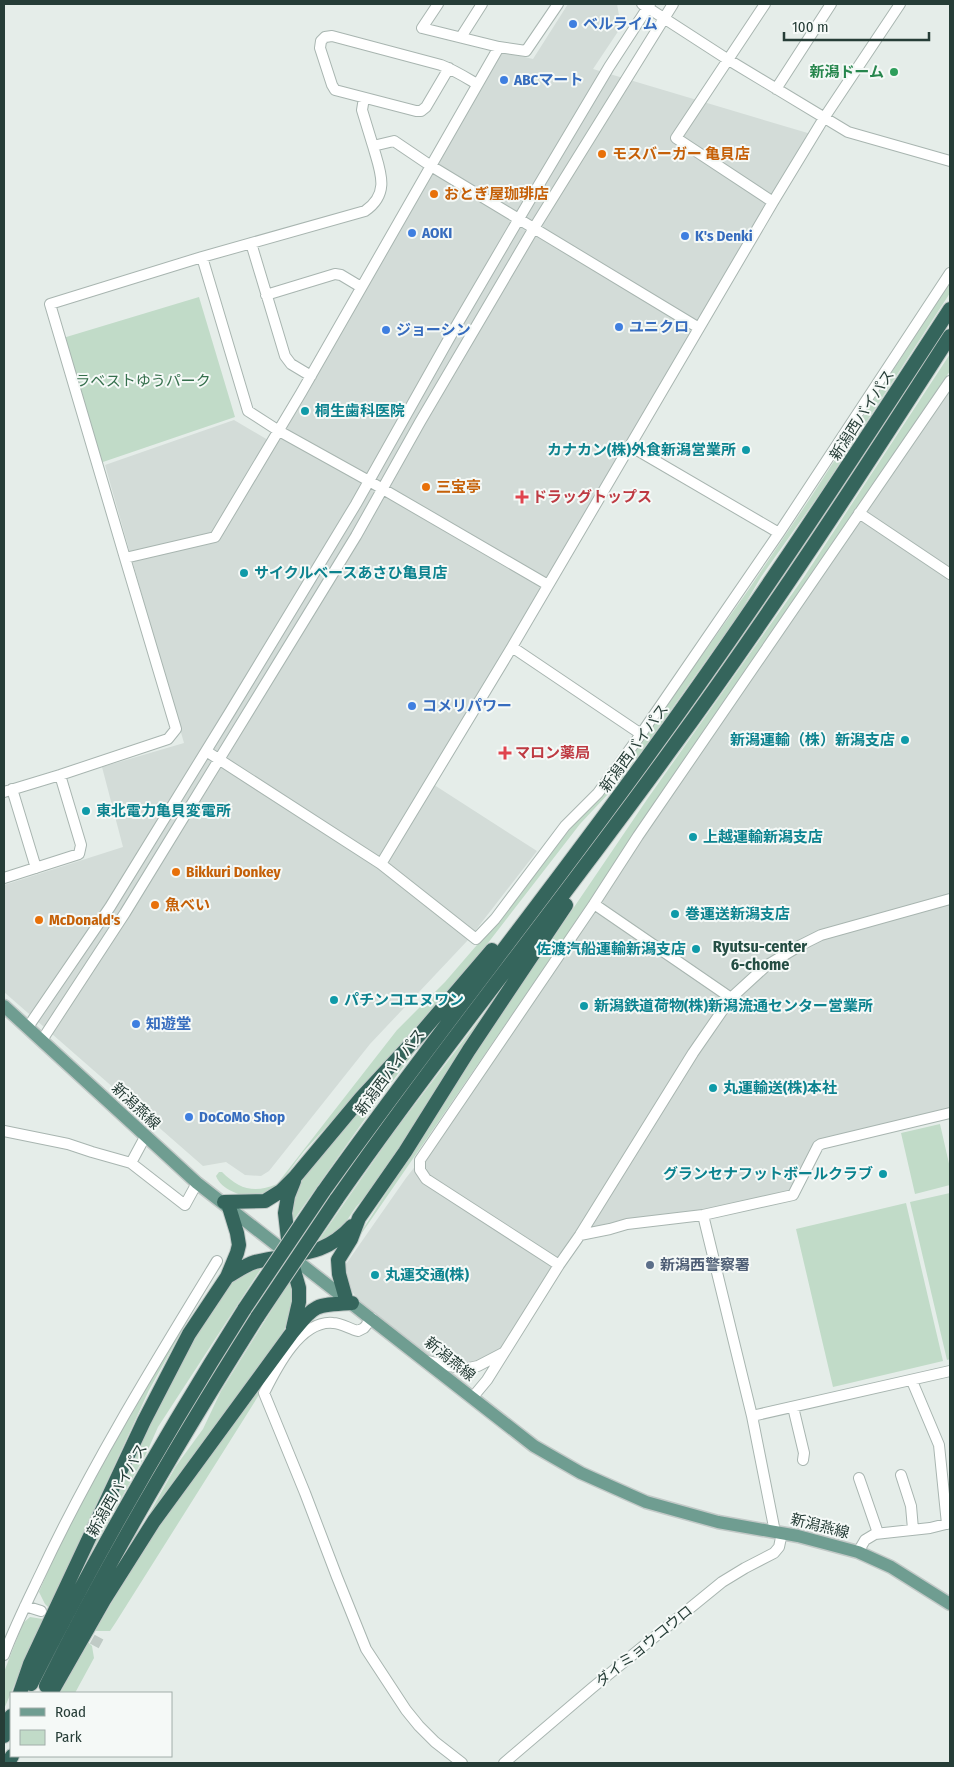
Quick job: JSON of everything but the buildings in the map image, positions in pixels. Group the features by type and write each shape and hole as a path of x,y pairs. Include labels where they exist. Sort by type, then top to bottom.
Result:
{"highway":[{"name":"新潟西バイパス","path":"27,1692 130,1499 245,1308 324,1192 424,1053 607,812 709,671 830,494 950,309"},
{"name":"新潟西バイパス","path":"44,1692 96,1588 174,1450 258,1316 336,1200 418,1085 620,820 743,648 848,494 950,336"},
{"path":"20,1692 30,1664 144,1421 189,1334 227,1277 239,1245 237,1233 226,1205 265,1201 281,1192 296,1177 361,1098 421,1033 607,812"},
{"path":"227,1277 254,1262 290,1256 329,1246 346,1234 360,1218 405,1152 473,1043 542,943 620,820"},
{"path":"291,1334 299,1296 298,1282 290,1256 284,1213 288,1196 296,1177"},
{"path":"52,1692 104,1600 154,1521 291,1334 308,1312 316,1307 349,1301 339,1274 338,1264 341,1254 352,1238 360,1218"},
{"path":"4,1738 10,1719"},
{"path":"4,1738 10,1726"}],"main road":[{"name":"新潟燕線","path":"4,1006 197,1182 534,1446 581,1473 646,1502 718,1522 798,1536 858,1552 891,1567 950,1604"}],"street":[{"path":"438,4 422,28 499,47 526,51 558,4"},
{"path":"461,37 482,4"},
{"path":"42,1040 124,913 351,544 534,228 673,4"},
{"path":"764,4 676,138 773,202"},
{"path":"776,89 831,4"},
{"path":"381,864 512,647 773,202 824,118 900,4"},
{"path":"28,1027 110,907 206,751 369,481 518,218 647,5 727,59 848,132 950,161"},
{"path":"449,68 426,107 422,111 416,111 335,90 320,48 321,41 325,37 332,36 449,68 477,84"},
{"path":"125,558 215,537 499,47"},
{"path":"36,868 8,791 168,740 176,729 50,304 202,257 365,210 372,206 382,189 383,179 362,110 364,98"},
{"path":"373,146 394,140 431,166 699,328"},
{"path":"250,243 287,361 310,376"},
{"path":"202,257 248,411 278,431 369,481 548,585"},
{"path":"206,751 381,864 476,939 495,919 566,826 598,793 641,734 779,534 950,273"},
{"path":"266,295 335,274 341,275 361,286"},
{"path":"559,1266 426,1179 422,1175 420,1165 424,1154 638,836 950,381"},
{"path":"630,446 779,534"},
{"path":"860,513 950,574"},
{"path":"512,647 641,734"},
{"path":"4,878 79,854 81,845 60,775"},
{"path":"472,1398 487,1380 694,1053 731,998 766,966 821,935 950,900"},
{"path":"594,904 731,998"},
{"path":"580,1235 628,1224 703,1216 793,1195 818,1146 821,1144 950,1113"},
{"path":"4,1131 68,1144 131,1163 185,1205 197,1182"},
{"path":"131,1163 145,1136"},
{"path":"703,1216 778,1532"},
{"path":"4,1655 64,1524 102,1452 140,1385 217,1261"},
{"path":"372,1318 364,1328 358,1331 334,1323 311,1328 302,1334 274,1373 264,1393 366,1649 406,1710 419,1726 435,1742 462,1763"},
{"path":"427,1361 472,1368 503,1353"},
{"path":"752,1416 950,1372"},
{"path":"858,1552 865,1540 878,1533 949,1523 939,1445 912,1381"},
{"path":"793,1407 804,1453 803,1460"},
{"path":"901,1475 910,1506 913,1529"},
{"path":"859,1478 878,1533"},
{"name":"ダイミョウコウロ","path":"504,1763 722,1582 774,1554 779,1547 778,1532"},
{"path":"26,1606 41,1611"}],"shaded area":[{"path":"568,4 617,4 621,27 593,69 811,134 428,781 537,851 468,940 370,1044 269,1171 261,1176 245,1175 226,1162 203,1166 4,992 4,885 123,847 102,767 184,743 105,465 234,420 268,440 496,50 533,59"},
{"path":"950,380 950,1113 821,1144 793,1195 580,1235 503,1353 468,1372 446,1370 372,1318 339,1274 424,1155"}],"green space":[{"path":"950,282 950,293 821,492 761,577 741,611 622,779 580,824 481,952 403,1044 304,1151 277,1187 254,1199 243,1196 222,1185 216,1176 219,1172 247,1188 261,1189 277,1184 397,1030 445,982 489,931 574,824 604,790 749,589"},
{"name":"ラベストゆうパーク","path":"199,297 235,417 100,463 63,338"},
{"path":"950,354 950,371 344,1259 500,1014 648,798 804,577"},
{"path":"498,995 378,1181 356,1207 339,1232 316,1244 391,1136"},
{"path":"438,1021 379,1099 288,1228 291,1195 313,1163 349,1119"},
{"path":"940,1124 950,1168 950,1185 915,1194 901,1133"},
{"path":"950,1193 950,1359 947,1360 910,1202"},
{"path":"906,1203 943,1361 833,1387 796,1229"},
{"path":"264,1264 158,1427 146,1454 75,1581 196,1330 232,1280"},
{"path":"292,1280 292,1311 279,1340 121,1564 176,1466 203,1429 221,1391"},
{"path":"203,1293 149,1390 49,1608 39,1592 75,1514 136,1402"},
{"path":"298,1333 110,1631 95,1631 146,1544"},
{"path":"30,1617 43,1619 4,1709 4,1672 23,1623"},
{"path":"88,1642 92,1646 94,1658 76,1692 61,1692"}],"tunnel":[{"path":"79,1632 105,1646"}],"place":[{"name":"ベルライム","path":"573,24"},
{"name":"新潟ドーム","path":"894,72"},
{"name":"ABCマート","path":"504,80"},
{"name":"モスバーガー 亀貝店","path":"602,154"},
{"name":"おとぎ屋珈琲店","path":"434,194"},
{"name":"AOKI","path":"412,233"},
{"name":"K's Denki","path":"685,236"},
{"name":"ユニクロ","path":"619,327"},
{"name":"ジョーシン","path":"386,330"},
{"name":"桐生歯科医院","path":"305,411"},
{"name":"カナカン(株)外食新潟営業所","path":"746,450"},
{"name":"三宝亭","path":"426,487"},
{"name":"ドラッグトップス","path":"522,497"},
{"name":"サイクルベースあさひ亀貝店","path":"244,573"},
{"name":"コメリパワー","path":"412,706"},
{"name":"新潟運輸（株）新潟支店","path":"905,740"},
{"name":"マロン薬局","path":"505,753"},
{"name":"東北電力亀貝変電所","path":"86,811"},
{"name":"上越運輸新潟支店","path":"693,837"},
{"name":"Bikkuri Donkey","path":"176,872"},
{"name":"魚べい","path":"155,905"},
{"name":"巻運送新潟支店","path":"675,914"},
{"name":"McDonald's","path":"39,920"},
{"name":"佐渡汽船運輸新潟支店","path":"696,949"},
{"name":"パチンコエヌワン","path":"334,1000"},
{"name":"新潟鉄道荷物(株)新潟流通センター営業所","path":"584,1006"},
{"name":"知遊堂","path":"136,1024"},
{"name":"丸運輸送(株)本社","path":"713,1088"},
{"name":"DoCoMo Shop","path":"189,1117"},
{"name":"グランセナフットボールクラブ","path":"883,1174"},
{"name":"新潟西警察署","path":"650,1265"},
{"name":"丸運交通(株)","path":"375,1275"}],"district":[{"name":"Ryutsu-center 6-chome","path":"760,955"}]}
